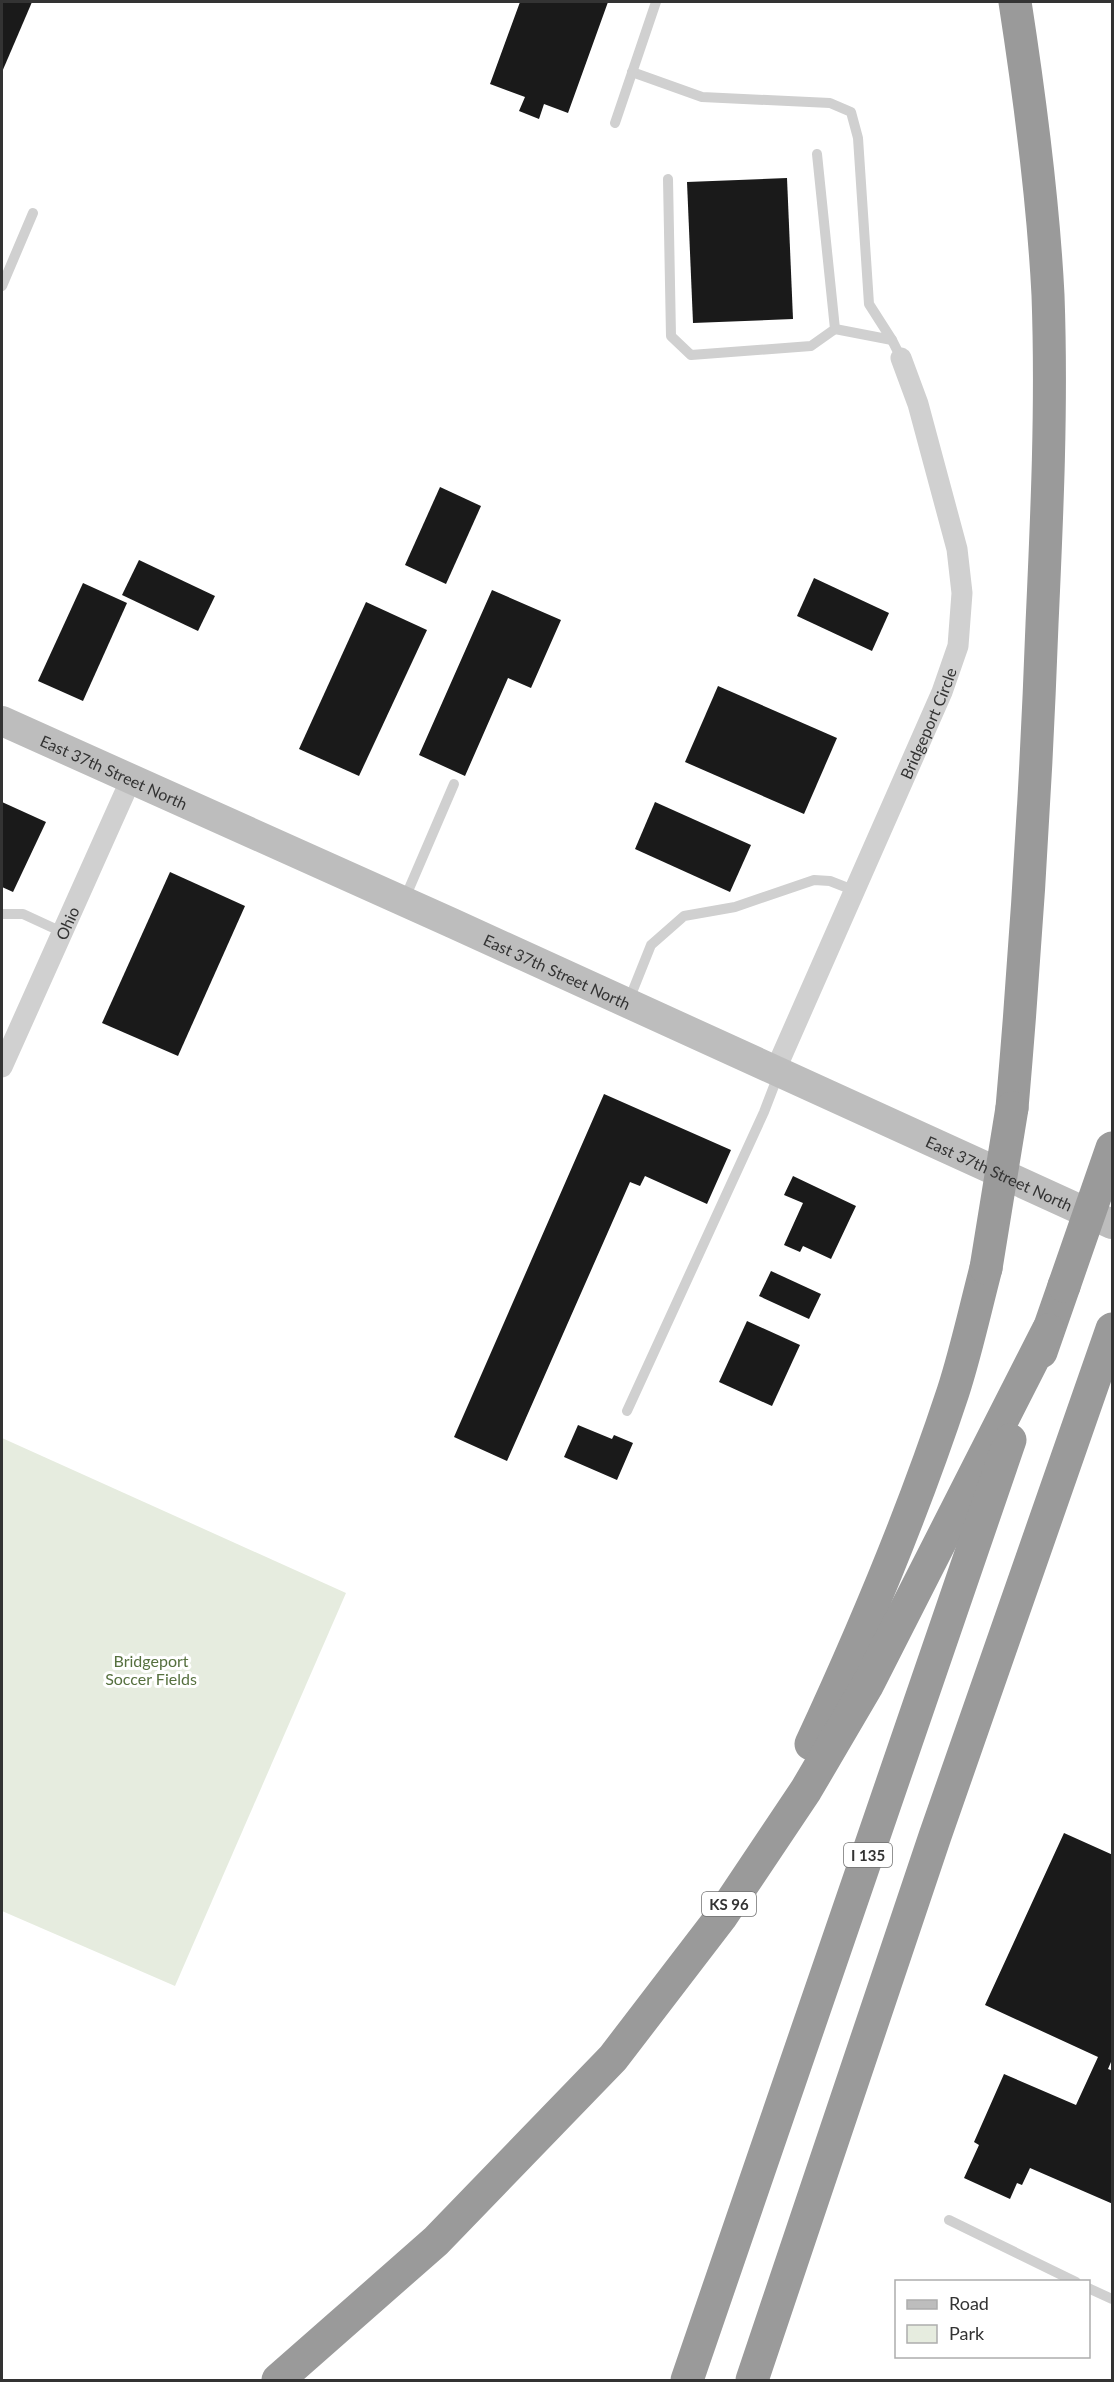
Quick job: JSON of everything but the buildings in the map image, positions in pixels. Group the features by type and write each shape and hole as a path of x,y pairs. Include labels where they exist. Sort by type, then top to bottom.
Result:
{"highway":[{"path":"765,1851 849,1663 919,1491 953,1390 986,1268 1012,1108 1025,965 1050,419 1048,294 1033,119 1015,2"},
{"name":"I 135","path":"687,2380 1048,1330 1113,1148"},
{"path":"752,2380 939,1825 1113,1329"},
{"name":"KS 96","path":"278,2380 436,2241 614,2058 721,1917 806,1790 867,1686 1048,1330"},
{"path":"775,2380 850,2152 846,2101"}],"main road":[{"name":"East 37th Street North","path":"2,721 1113,1224"}],"street":[{"name":"Bridgeport Circle","path":"777,1072 853,890 942,692 958,646 962,593 957,549 918,404 896,349"},
{"name":"Ohio","path":"2,1067 130,780"}],"lane":[{"path":"615,123 656,2"},
{"path":"632,72 702,97 830,103 851,112 858,138 869,304 896,349"},
{"path":"817,154 835,329"},
{"path":"668,179 671,336 691,355 812,346 835,329"},
{"path":"2,286 33,213"},
{"path":"835,329 896,349"},
{"path":"404,902 454,784"},
{"path":"627,1003 651,945 684,916 735,907 814,880 830,881 853,890"},
{"path":"2,915 23,914 62,932"},
{"path":"627,1411 764,1112 777,1072"},
{"path":"949,2220 1072,2280"},
{"path":"1090,2288 1113,2300"}],"green space":[{"name":"Bridgeport Soccer Fields","path":"2,1438 346,1593 175,1986 2,1911"}]}
